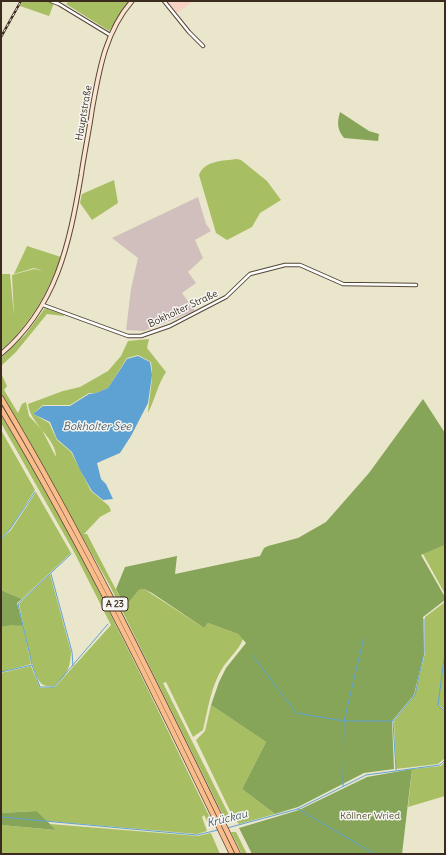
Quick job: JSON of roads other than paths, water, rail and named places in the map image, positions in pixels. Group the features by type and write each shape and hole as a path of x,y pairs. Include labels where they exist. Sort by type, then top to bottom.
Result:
{"highway":[{"name":"A 23","path":"1,398 41,467 99,574 217,816 232,854"},
{"name":"A 23","path":"1,409 70,529 217,816 238,854"}],"main road":[{"name":"Hauptstraße","path":"1,354 24,331 43,305 62,264 70,235 101,62 110,35 118,19 132,1"}],"street":[{"path":"51,1 110,35"},
{"path":"164,1 189,32 204,46"},
{"name":"Bokholter Straße","path":"43,305 128,336 141,336 170,326 226,297 250,274 285,265 300,265 343,284 416,285"}],"water":[{"name":"Bokholter See","path":"138,356 150,362 152,375 148,403 131,436 120,453 97,463 101,479 106,484 113,499 103,500 92,491 72,452 57,439 50,422 33,414 43,406 70,406 89,394 108,388 127,359"}],"waterway":[{"path":"1,539 10,529 35,492"},
{"path":"32,664 18,604 71,554"},
{"path":"51,574 72,652 73,666"},
{"path":"253,656 296,713 344,721 393,721 415,695 424,653 424,619"},
{"path":"1,672 32,665 40,687 54,687 108,624"},
{"path":"343,786 344,721 364,637"},
{"path":"445,651 438,705 445,712"},
{"path":"393,722 396,770"},
{"name":"Krückau","path":"227,828 298,809 366,775 440,765 445,760"},
{"path":"298,809 375,854"},
{"name":"Krückau","path":"1,817 197,835 218,830"}],"railway":[{"path":"1,37 21,1"}],"park label":[{"name":"Köllner Wried","path":"370,816"}]}
